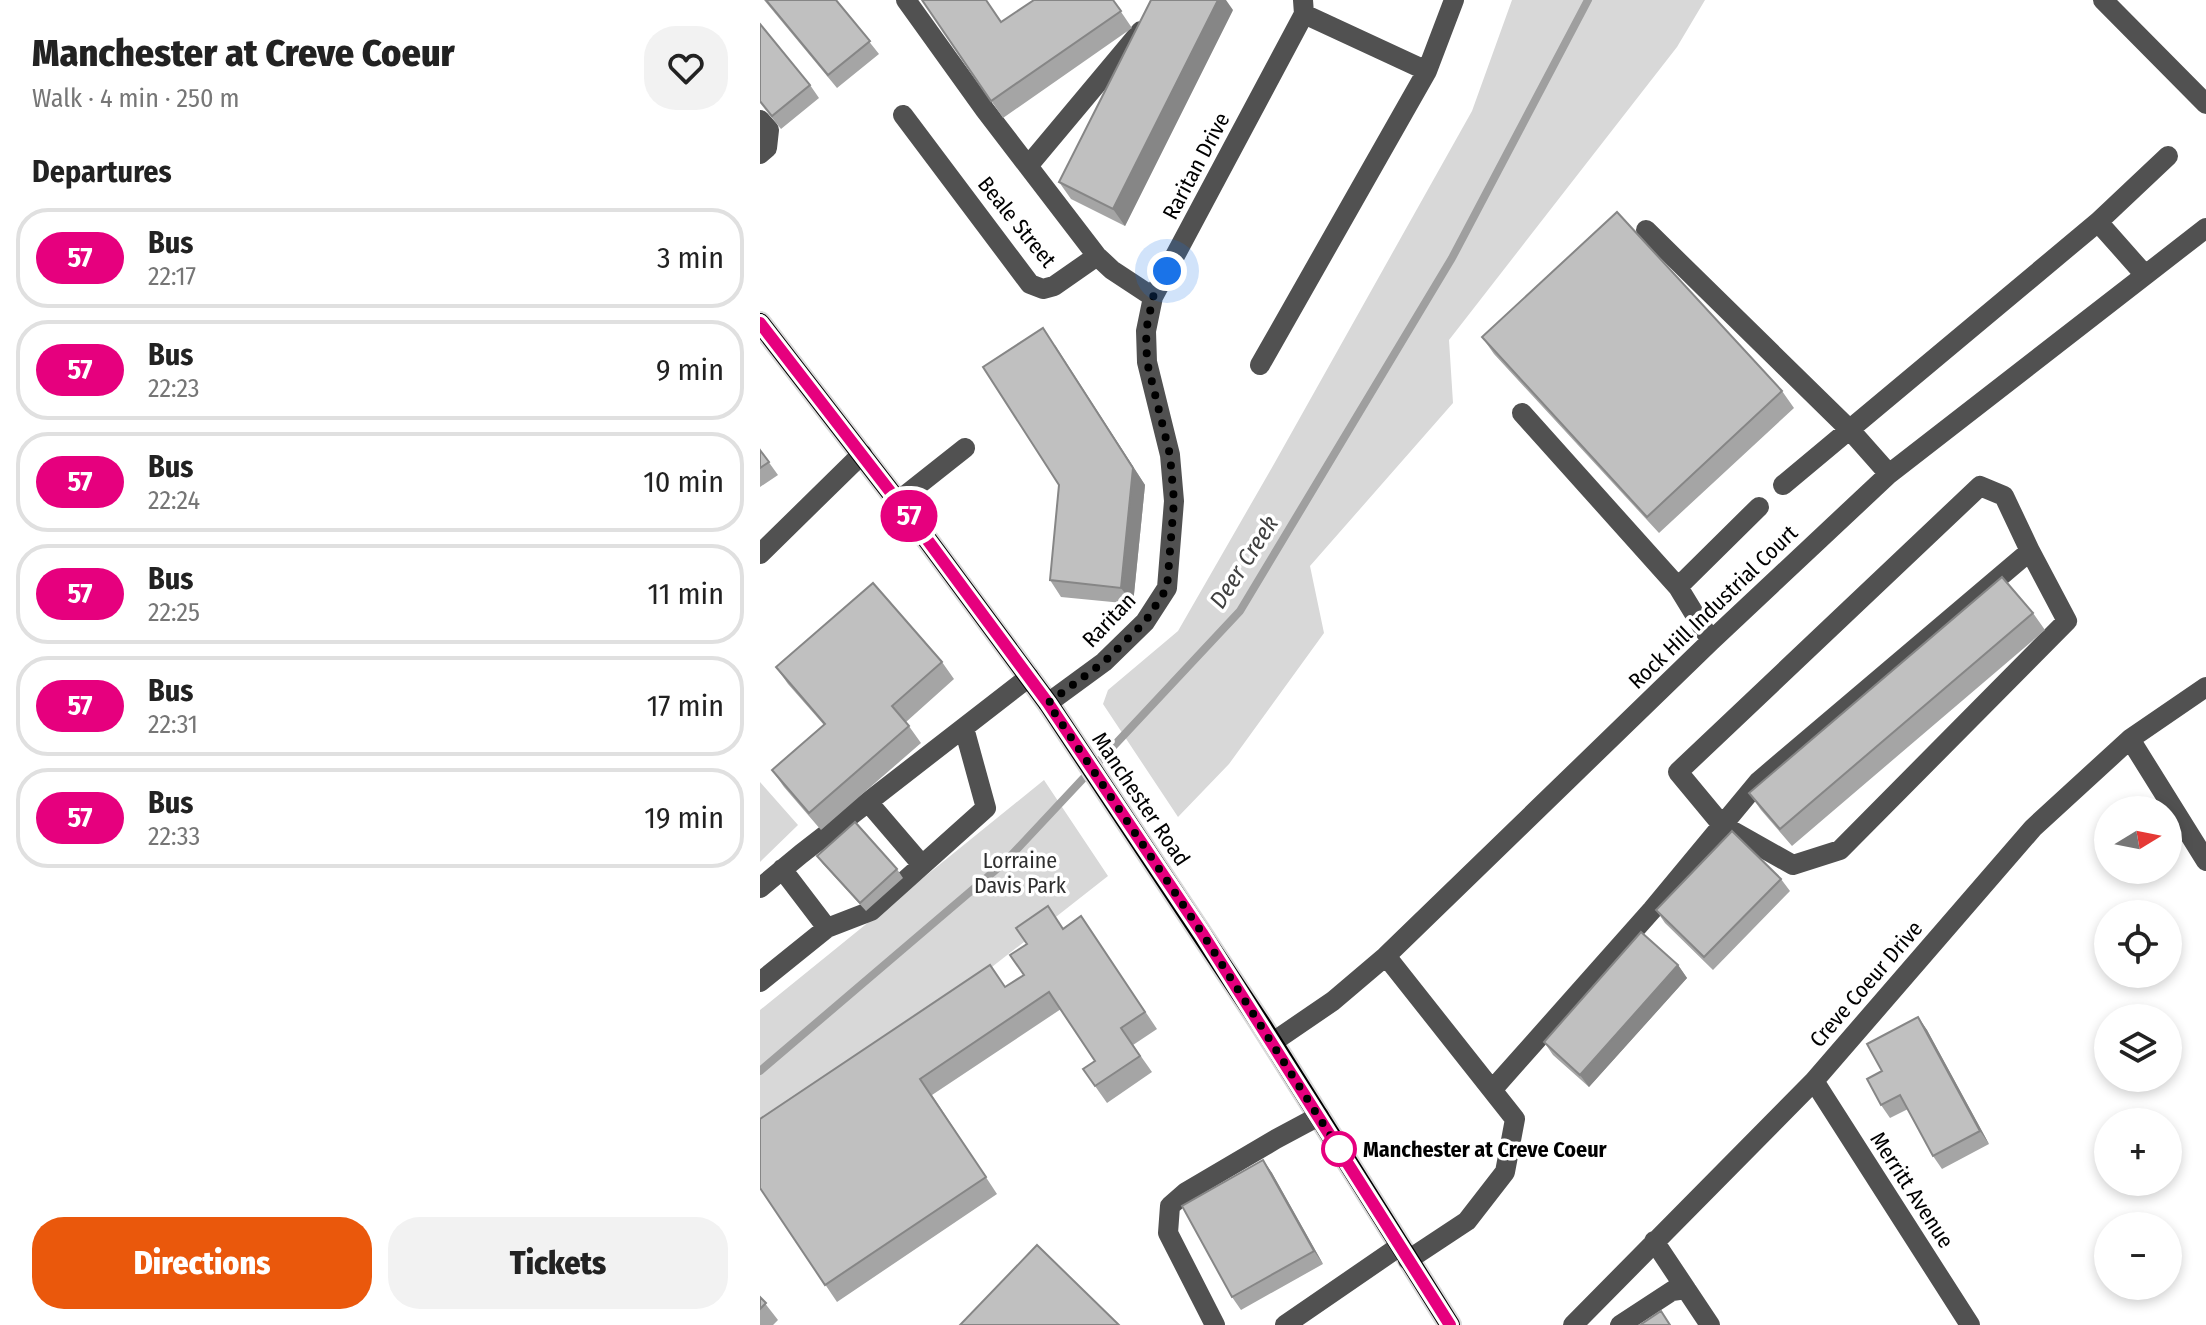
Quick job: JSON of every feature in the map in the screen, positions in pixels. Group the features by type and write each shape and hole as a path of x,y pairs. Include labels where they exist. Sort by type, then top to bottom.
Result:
{"main road":[{"name":"Manchester Road","path":"760,323 898,501 1048,703 1273,1042 1450,1325"}],"street":[{"path":"906,0 985,110 1097,256 1112,270 1153,297"},
{"path":"1260,365 1427,71 1454,0"},
{"path":"2103,0 2206,104"},
{"path":"1304,7 1427,71"},
{"name":"Raritan Drive","path":"1174,501 1170,455 1147,362 1146,331 1153,297 1304,7"},
{"path":"1028,166 1156,12"},
{"name":"Beale Street","path":"903,115 1030,284 1043,289 1054,286 1097,256"},
{"path":"760,120 769,130 767,148 760,154"},
{"path":"1783,485 2098,222 2168,156"},
{"path":"2098,222 2145,275"},
{"name":"Rock Hill Industrial Court","path":"1273,1042 1333,1001 1386,956 1711,641 1889,474 2206,228"},
{"path":"1646,230 1850,430 1889,474"},
{"path":"1522,413 1678,587 1711,641"},
{"path":"898,501 965,448"},
{"path":"760,554 862,454"},
{"path":"1980,486 2004,496 2030,551 2067,621 1840,850 1793,865 1722,825 1678,772 1980,486"},
{"name":"Raritan","path":"1048,703 1104,662 1145,622 1167,588 1174,501"},
{"path":"1678,587 1759,507"},
{"path":"1492,1090 1652,910 1759,781 2030,551"},
{"path":"760,888 1029,677"},
{"name":"Creve Coeur Drive","path":"1573,1325 1814,1081 2033,828 2130,739 2206,687"},
{"path":"760,982 827,928 871,911 986,808 964,728"},
{"path":"2130,739 2206,861"},
{"path":"868,802 922,865"},
{"path":"782,869 827,928"},
{"path":"1285,1325 1404,1253 1467,1221 1505,1172 1515,1119 1386,956"},
{"name":"Merritt Avenue","path":"1814,1081 1970,1325"},
{"path":"1215,1325 1168,1233 1170,1206 1186,1192 1319,1116"},
{"path":"1654,1241 1710,1325"},
{"path":"1620,1325 1672,1291 1686,1289"}],"green space":[{"path":"1512,0 1705,0 1677,47 1449,340 1453,403 1310,566 1324,633 1229,764 1178,817 1103,704 1108,690 1178,631 1472,111"},
{"name":"Lorraine Davis Park","path":"1044,780 1108,876 760,1149 760,1010"},
{"path":"760,782 798,825 760,862"}],"building":[{"path":"766,0 836,0 870,41 828,75"},
{"path":"922,0 986,0 1001,22 1034,0 1113,0 1121,11 991,101"},
{"path":"1151,0 1218,0 1113,209 1059,182"},
{"path":"760,24 810,85 772,116 760,101"},
{"path":"1617,212 1782,391 1647,517 1482,337"},
{"path":"1043,328 1133,468 1121,588 1050,580 1059,485 983,367"},
{"path":"760,450 769,462 760,468"},
{"path":"2002,577 2033,613 1780,829 1749,793"},
{"path":"873,583 942,662 892,706 909,726 809,813 772,770 825,724 776,667"},
{"path":"855,822 897,869 860,903 817,856"},
{"path":"1732,831 1781,879 1704,957 1656,910"},
{"path":"1048,906 1063,929 1081,916 1145,1012 1121,1028 1140,1056 1095,1086 1083,1069 1095,1061 1049,992 920,1079 986,1177 825,1285 760,1188 760,1119 990,965 1005,987 1024,975 1010,955 1027,944 1016,928"},
{"path":"1641,932 1678,965 1580,1075 1544,1042"},
{"path":"1918,1017 1980,1131 1933,1156 1900,1095 1881,1105 1867,1079 1882,1071 1867,1044"},
{"path":"1263,1160 1314,1251 1232,1297 1182,1206"},
{"path":"1037,1245 1119,1325 960,1325"},
{"path":"1661,1311 1670,1325 1640,1325"}],"waterway":[{"name":"Deer Creek","path":"760,1071 1005,862 1240,611 1452,258 1588,0"}],"bus line":[{"name":"57","path":"760,323 926,538 1048,703 1273,1042 1450,1325"}],"place":[{"name":"Manchester at Creve Coeur","path":"1339,1149"}],"route":[{"path":"1167,271 1153,297 1146,331 1147,362 1170,455 1174,501 1167,588 1145,622 1104,662 1048,703 1202,933 1339,1149"}]}
